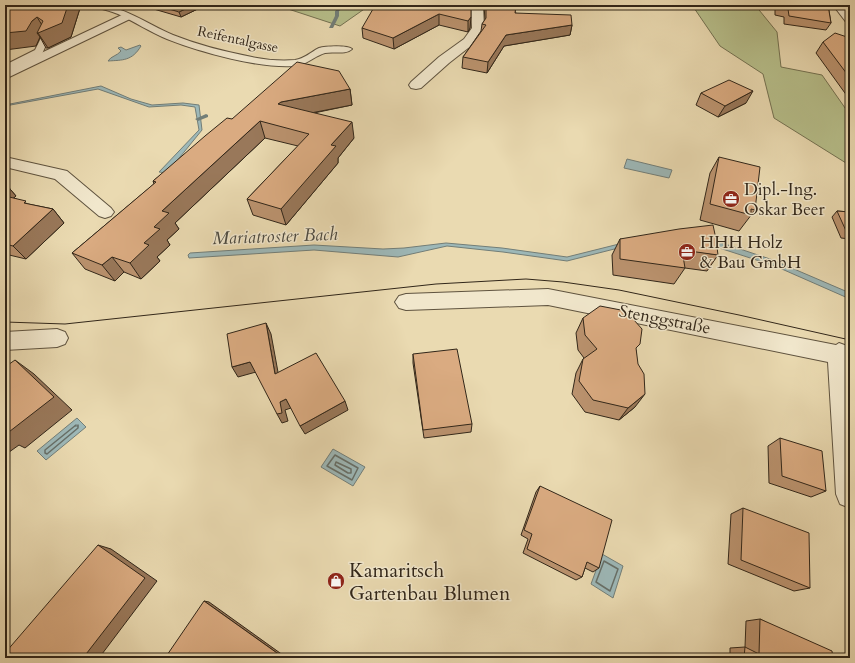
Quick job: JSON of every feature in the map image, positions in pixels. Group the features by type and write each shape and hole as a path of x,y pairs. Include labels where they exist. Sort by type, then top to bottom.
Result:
{"street":[{"path":"416,85 444,60 468,42 478,28 477,5"},
{"path":"839,5 850,19"},
{"path":"5,75 126,17"},
{"path":"5,162 61,175 111,214"},
{"name":"Stenggstraße","path":"406,302 548,296 844,355"},
{"path":"5,341 57,338"},
{"path":"844,355 850,494"}],"lane":[{"name":"Reifentalgasse","path":"98,5 120,12 126,17 170,37 206,49 253,60 278,63 296,63 304,61 323,50 347,49"},
{"path":"5,69 39,52 46,36"}],"green space":[{"path":"276,5 370,5 340,26"},
{"path":"692,5 755,5 777,32 781,67 822,75 850,115 850,161 846,163 774,118 763,74 720,46"}],"water":[{"path":"140,45 141,46 138,51 127,59 108,61 121,51 118,48 121,47 126,50"},
{"path":"101,86 131,99 152,105 183,103 199,105 202,130 167,173 159,172 199,130 195,107 181,105 149,107 98,89 5,106"},
{"path":"627,159 672,170 669,178 624,168"},
{"name":"Mariatroster Bach","path":"647,237 713,240 773,260 850,293 850,299 775,266 710,245 650,240 567,261 447,246 398,257 314,250 189,258 188,255 190,253 314,245 383,249 446,243 502,248 567,257"},
{"path":"77,418 86,427 46,460 37,451"},
{"path":"333,449 365,467 353,486 321,467"},
{"path":"602,554 623,566 613,598 591,584"}],"building":[{"path":"5,5 68,5 62,23 37,33 43,21 37,17 32,21 26,31 5,33"},
{"path":"156,5 193,5 179,12"},
{"path":"379,5 471,5 471,17 468,21 439,14 393,38 362,28 373,9"},
{"path":"486,5 516,5 515,13 571,15 572,25 506,35 488,62 463,57 486,25 482,24 486,18"},
{"path":"779,5 828,5 831,23 789,16 788,9 779,7"},
{"path":"835,33 850,38 850,78 823,42"},
{"path":"297,62 339,71 350,89 281,102 278,104 352,122 331,145 336,146 281,209 247,199 309,134 260,121 162,211 169,213 154,227 160,229 144,243 149,245 130,263 112,257 102,265 72,253 156,182 153,181 205,136 227,118 232,119"},
{"path":"729,80 753,91 725,106 701,93"},
{"path":"719,157 760,167 755,210 751,209 751,215 710,204"},
{"path":"5,196 26,201 24,203 53,209 13,246 5,244"},
{"path":"837,211 850,212 850,233 847,233"},
{"path":"713,225 718,255 682,250 685,268 620,259 620,239"},
{"path":"600,306 626,311 642,329 640,344 636,348 638,364 644,374 645,394 628,408 593,400 579,381 583,359 597,349 585,335 583,318"},
{"path":"266,323 275,374 316,353 345,401 300,426 286,399 280,402 282,413 277,414 250,362 232,367 227,334"},
{"path":"457,349 472,424 423,430 413,354"},
{"path":"15,360 54,397 5,435 5,367"},
{"path":"780,438 822,451 826,491 782,476"},
{"path":"540,486 612,520 599,568 587,562 582,577 527,549 532,534 524,530"},
{"path":"743,508 809,533 810,588 741,560"},
{"path":"98,545 145,578 83,658 5,658 5,653"},
{"path":"204,601 284,658 165,658"},
{"path":"760,619 832,651 833,658 744,658 745,647 759,654"}],"waterway":[{"path":"331,27 337,16 337,11 345,5"},
{"path":"198,119 206,116"}],"tram line":[{"path":"5,322 65,324 436,284 526,279 563,282 619,290 850,340"}],"place":[{"name":"Dipl.-Ing. Oskar Beer","path":"731,199"},
{"name":"HHH Holz & Bau GmbH","path":"687,252"},
{"name":"Kamaritsch Gartenbau Blumen","path":"336,581"}]}
